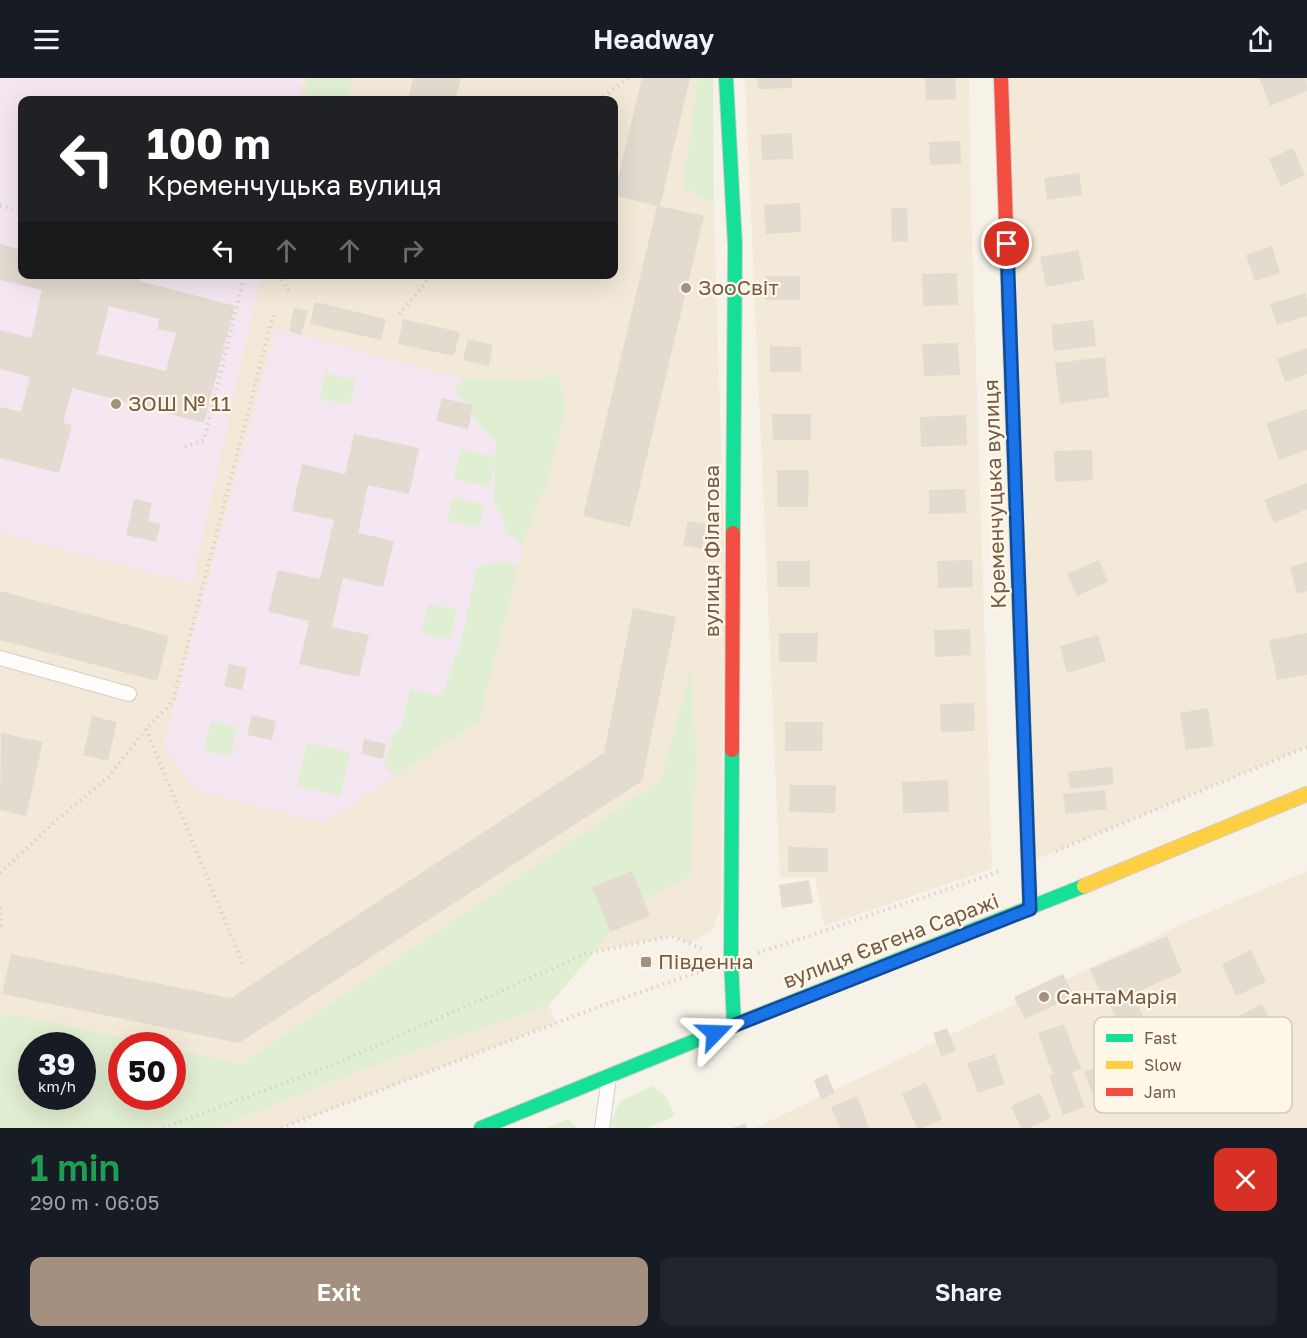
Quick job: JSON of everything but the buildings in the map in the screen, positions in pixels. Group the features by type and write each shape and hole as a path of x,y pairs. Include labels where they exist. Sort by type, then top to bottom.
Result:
{"street":[{"name":"вулиця Філатова","path":"726,78 735,244 731,962 734,1025"},
{"name":"Кременчуцька вулиця","path":"1001,78 1030,909"},
{"name":"вулиця Євгена Саражі","path":"481,1128 734,1025 1030,909 1307,794"}],"lane":[{"path":"0,658 129,694"},
{"path":"602,1128 609,1075"}],"path":[{"path":"603,96 628,78"},
{"path":"0,206 18,210"},
{"path":"185,447 204,440 244,279"},
{"path":"282,279 291,295"},
{"path":"399,314 428,279"},
{"path":"0,873 108,777 146,729 172,701 274,312"},
{"path":"146,729 243,964"},
{"path":"281,1128 609,1003 1030,862 1307,747"},
{"path":"0,906 0,926"},
{"path":"163,1128 328,1067 585,954 671,936 731,962"}],"shaded area":[{"path":"0,78 710,78 725,570 721,909 712,931 688,943 671,936 595,951 549,1005 556,1023 282,1128 0,1128"},
{"name":"ЗОШ № 11","path":"0,78 304,78 300,96 18,96 18,279 260,279 192,584 0,533"},
{"path":"745,78 969,78 992,869 824,926 815,878 780,878"},
{"path":"1001,78 1307,78 1307,747 1030,862"},
{"path":"276,328 552,403 518,566 479,721 324,823 195,790 163,746"},
{"path":"1307,871 1307,1128 755,1128 1193,919"}],"green space":[{"path":"307,78 354,78 347,96 305,96"},
{"path":"698,78 713,78 714,204 683,187"},
{"path":"325,373 356,379 350,405 319,398"},
{"path":"558,373 566,408 549,476 522,544 508,535 494,500 495,462 489,487 454,479 461,449 495,457 496,442 478,423 454,388 466,379 537,380"},
{"path":"452,498 484,504 479,527 447,521"},
{"path":"502,561 518,566 479,721 395,776 384,766 393,734 404,726 402,725 410,689 442,696 462,638 477,566"},
{"path":"428,604 457,610 450,640 422,634"},
{"path":"691,669 696,758 690,876 644,901 632,871 592,887 610,932 549,1005 372,1066 215,1128 0,1128 0,1018 11,1014 95,1032 18,1032 18,1110 96,1110 96,1032 108,1035 108,1110 186,1110 186,1052 242,1064 661,780"},
{"path":"211,721 237,727 231,756 204,751"},
{"path":"307,743 350,752 340,796 297,786"},
{"path":"652,1086 665,1095 675,1116 648,1128 611,1128 612,1118 621,1101"},
{"path":"568,1119 577,1128 546,1128"}],"traffic: fast":[{"path":"726,78 735,245 733,533"},
{"path":"1010,342 1030,909"},
{"path":"732,750 731,961 734,1025"},
{"path":"481,1128 1084,886"}],"traffic: slow":[{"path":"1084,886 1307,794"}],"traffic: jam":[{"path":"1001,78 1010,342"},
{"path":"732,750 733,533"}],"place":[{"name":"ЗооСвiт","path":"686,288"},
{"name":"ЗОШ № 11","path":"116,404"},
{"name":"Південна","path":"646,962"},
{"name":"СантаМарія","path":"1044,997"}],"route":[{"path":"715,1033 1030,909 1007,244"}]}
